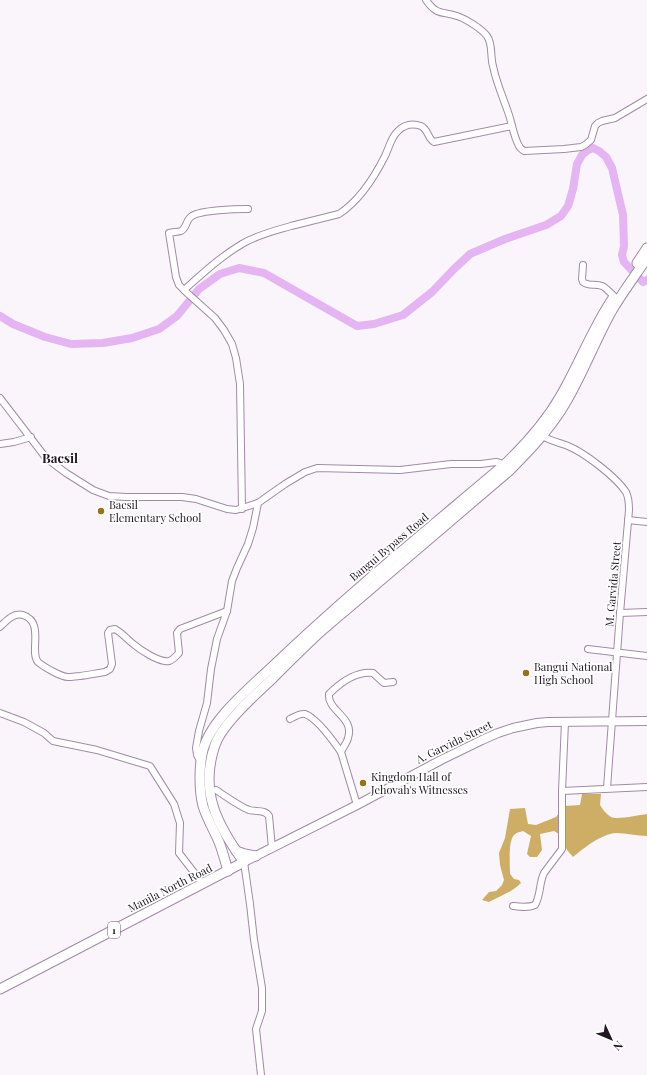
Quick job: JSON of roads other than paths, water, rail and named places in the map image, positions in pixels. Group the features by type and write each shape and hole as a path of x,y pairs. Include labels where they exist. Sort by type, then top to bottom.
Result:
{"highway":[{"name":"Bangui Bypass Road","path":"228,871 219,842 210,793 210,765 216,743 220,735 229,722 318,635 507,468 517,453 539,433 569,382 597,323 643,261 647,248"},
{"name":"Bangui Bypass Road","path":"244,862 203,807 201,795 201,762 206,740 213,728 222,716 245,692 342,602 507,468"},
{"path":"235,850 244,854 256,856"},
{"path":"207,882 222,863 224,856"},
{"name":"Manila North Road","path":"0,989 244,862"}],"main road":[{"name":"A. Garvida Street","path":"244,862 357,805 441,760 498,733 537,723 647,721"}],"street":[{"path":"426,0 435,10 442,14 465,19 488,36 495,75 518,146 524,151 564,150 581,147 592,140 595,126 598,123 615,118 647,99"},
{"path":"185,291 210,267 227,253 242,244 268,233 339,214 346,209 370,183 386,156 393,138 398,131 406,125 410,124 422,126 428,132 431,141 434,142 512,126"},
{"path":"242,509 240,384 236,358 232,344 215,318 179,285 176,277 169,233 181,231 189,218 194,214 226,209 248,209"},
{"path":"583,265 583,282 588,285 603,286 616,298"},
{"path":"0,398 43,454 51,462 84,485 101,494 109,496 182,497 202,500 227,509 236,510 258,503 305,472 317,468 400,470 451,464 482,464 496,462 507,468"},
{"name":"M. Garvida Street","path":"539,433 546,438 578,451 605,471 623,489 629,502 607,788"},
{"path":"0,444 31,437"},
{"path":"201,762 196,752 197,741 207,703 211,669 217,639 227,611 232,581 248,544 253,528 258,503"},
{"path":"628,520 647,522"},
{"path":"0,627 16,614 28,618 33,623 36,636 35,655 37,661 48,670 67,678 105,672 110,669 112,664 108,634 110,630 115,628 137,647 161,660 169,661 176,657 179,653 177,633 180,629 227,611"},
{"path":"620,613 647,612"},
{"path":"588,649 647,656"},
{"path":"341,752 349,737 349,728 346,720 334,708 329,694 343,682 362,674 373,673 384,683 392,682"},
{"path":"0,713 44,733 53,741 97,750 150,766 174,804 180,823 179,853 207,882"},
{"path":"290,719 306,714 330,736 341,752 357,805"},
{"path":"513,906 523,907 535,905 541,888 542,876 562,849 562,791 565,722"},
{"path":"562,791 647,787"},
{"path":"216,790 241,806 251,810 267,813 270,821 272,848"},
{"path":"244,862 262,988 262,1011 256,1029 261,1075"}],"waterway":[{"path":"0,316 13,324 45,337 71,344 103,343 132,338 159,329 177,316 199,289 220,274 239,268 264,273 357,326 374,324 403,315 432,292 470,254 505,239 546,225 561,216 568,206 573,189 577,164 582,155 593,148 606,157 612,168 623,215 624,246 622,255 624,262 643,282 647,280"}],"place":[{"name":"Bacsil Elementary School","path":"101,511"},
{"name":"Bangui National High School","path":"526,673"},
{"name":"Kingdom Hall of Jehovah's Witnesses","path":"363,783"}],"district":[{"name":"Bacsil","path":"60,458"}]}
